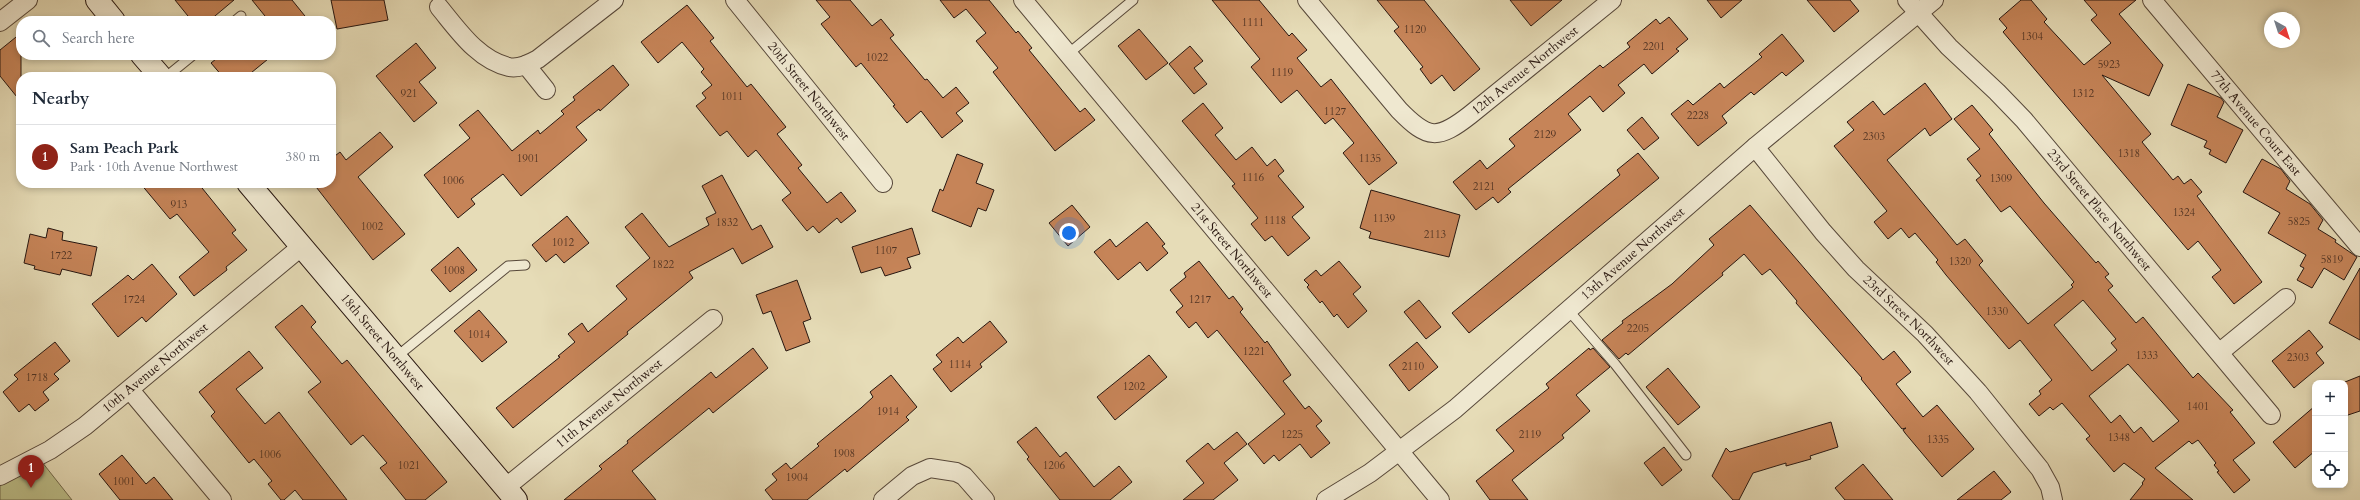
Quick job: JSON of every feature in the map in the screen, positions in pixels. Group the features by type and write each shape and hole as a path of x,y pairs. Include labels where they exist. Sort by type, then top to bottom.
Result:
{"street":[{"path":"0,22 28,0"},
{"path":"97,0 110,16"},
{"path":"435,4 470,44 488,58 510,68 526,65 551,50 614,0"},
{"name":"20th Street Northwest","path":"735,0 883,183"},
{"name":"21st Street Northwest","path":"1023,0 1440,500"},
{"name":"12th Avenue Northwest","path":"1307,0 1399,110 1416,127 1434,134 1446,132 1464,120 1607,2"},
{"name":"13th Avenue Northwest","path":"1326,500 1359,481 1455,409 1569,311 1912,6 1934,0"},
{"name":"77th Avenue Court East","path":"2152,0 2360,247"},
{"name":"23rd Street Place Northwest","path":"1912,6 1949,47 1997,92 2024,120 2220,352 2271,415"},
{"path":"146,60 157,72"},
{"path":"526,65 546,90"},
{"name":"23rd Street Northwest","path":"1754,147 1823,232 1856,269 1924,334 1978,392 2040,469 2050,487 2053,500"},
{"name":"18th Street Northwest","path":"252,188 510,494"},
{"name":"10th Avenue Northwest","path":"0,476 62,442 130,390 301,247"},
{"path":"2220,352 2286,298"},
{"name":"11th Avenue Northwest","path":"510,494 713,319"},
{"path":"130,390 222,500"},
{"path":"883,500 912,476 930,468 945,470 964,476 985,500"}],"lane":[{"path":"1068,54 1133,0"},
{"path":"172,72 187,60"},
{"path":"395,358 508,266 525,265"},
{"path":"1569,311 1615,364 1686,454"}],"green space":[{"path":"38,457 72,500 0,500 0,476"}],"building":[{"path":"175,0 234,0 215,16 188,16"},
{"path":"252,0 292,0 305,16 265,16"},
{"path":"331,0 384,0 388,20 337,29 336,16 334,16"},
{"path":"816,0 850,0 872,26 881,19 894,35 890,38 925,80 927,79 943,98 956,87 969,103 956,113 963,121 942,138 921,111 907,123 893,106 895,105 861,63 856,67 821,24 830,17"},
{"path":"940,0 989,0 1016,33 1018,31 1032,48 1029,50 1080,112 1085,108 1095,120 1055,151 993,72 998,68 976,41 986,33 966,9 954,18"},
{"path":"1212,0 1259,0 1289,36 1292,33 1307,50 1297,58 1321,87 1331,79 1397,163 1369,185 1343,153 1354,143 1333,118 1325,124 1297,90 1281,103 1251,67 1260,59"},
{"path":"1377,0 1424,0 1480,69 1454,91 1442,75 1431,84 1420,69 1423,67 1394,31 1399,27"},
{"path":"1510,0 1562,0 1531,26"},
{"path":"1707,0 1742,0 1721,18"},
{"path":"1807,0 1850,0 1859,11 1834,32"},
{"path":"2021,0 2031,0 2047,19 2044,22 2084,65 2111,43 2091,20 2097,15 2084,0 2136,0 2119,14 2163,65 2149,96 2102,75 2151,134 2142,142 2173,180 2178,176 2184,184 2191,179 2202,192 2197,196 2262,282 2234,304 2212,277 2221,270 2198,241 2188,250 2003,32 2007,28 1999,19"},
{"path":"687,5 714,38 710,41 747,87 751,84 786,127 777,134 802,165 798,168 827,203 841,192 856,211 841,223 837,218 819,233 813,226 807,231 782,200 791,193 756,150 748,157 727,131 720,136 696,106 706,98 702,93 712,85 701,72 704,69 682,42 658,63 641,42"},
{"path":"1669,17 1688,39 1676,49 1679,51 1652,74 1644,64 1618,85 1625,93 1603,112 1590,96 1568,114 1581,130 1508,189 1511,192 1498,203 1493,197 1476,210 1453,182 1480,160 1487,169 1515,146 1509,139 1600,65 1603,68 1630,47 1627,43 1656,19 1660,24"},
{"path":"1139,29 1168,63 1146,80 1118,46"},
{"path":"1782,34 1804,61 1786,76 1782,72 1754,95 1751,92 1722,116 1727,123 1698,146 1671,114 1688,100 1693,105 1720,83 1724,88 1762,57 1759,54"},
{"path":"16,37 16,60 21,60 21,72 16,72 16,96 0,76 0,50"},
{"path":"416,43 436,68 419,82 437,103 414,122 376,76"},
{"path":"1190,46 1203,61 1194,68 1207,84 1194,94 1169,64"},
{"path":"215,60 267,60 252,72 219,72 211,63"},
{"path":"613,65 629,85 600,111 599,109 576,127 587,140 521,196 503,174 471,199 475,204 458,218 424,175 470,138 459,125 478,110 512,151 538,130 540,134 564,114 561,111 575,100 573,97"},
{"path":"1925,83 1952,119 1930,136 1925,128 1887,160 1957,245 1965,239 1983,261 1979,265 2028,324 2073,287 2071,285 2074,282 2010,206 2001,212 1976,180 1981,176 1967,159 1980,149 1954,119 1972,105 1993,130 1989,134 2044,203 2096,263 2098,261 2109,274 2105,277 2113,286 2108,290 2136,323 2143,317 2193,378 2198,373 2233,410 2230,412 2255,443 2233,460 2250,480 2234,493 2217,472 2219,471 2214,465 2216,463 2198,440 2192,444 2189,441 2155,468 2193,500 2130,500 2143,484 2142,483 2145,479 2124,463 2114,472 2086,439 2090,436 2062,403 2053,410 2050,407 2039,416 2029,404 2041,394 2039,391 2052,380 2020,340 2009,349 1946,275 1936,262 1938,260 1915,233 1909,238 1901,228 1888,239 1874,222 1887,211 1834,146 1854,130 1847,122 1873,101 1884,115","holes":["2083,300 2116,339 2111,343 2117,350 2092,371 2054,325","2128,364 2179,421 2153,442 2141,427 2134,433 2120,415 2111,423 2089,396"]},
{"path":"2188,84 2221,98 2224,102 2217,117 2243,130 2226,163 2209,154 2211,150 2204,147 2207,141 2171,125"},
{"path":"1203,103 1223,128 1215,135 1236,160 1252,147 1267,166 1275,159 1284,171 1278,176 1304,207 1292,217 1310,238 1288,256 1272,236 1265,241 1251,224 1258,218 1232,186 1235,184 1182,121"},
{"path":"1642,117 1659,138 1644,150 1627,130"},
{"path":"380,132 393,147 358,177 405,234 373,260 317,188 336,188 336,155 340,152 346,160"},
{"path":"1638,153 1659,178 1469,333 1452,313 1620,175 1617,170"},
{"path":"957,154 983,164 976,183 994,190 986,211 978,208 971,227 932,211 940,189 943,191"},
{"path":"2262,159 2281,169 2290,181 2286,189 2310,204 2323,220 2318,229 2336,240 2335,242 2357,257 2344,280 2324,268 2312,288 2297,280 2304,268 2300,266 2306,255 2268,233 2280,213 2243,192"},
{"path":"722,175 752,230 761,225 773,247 742,264 733,248 689,272 693,278 627,332 628,334 513,428 496,408 560,357 558,356 575,342 568,334 582,323 588,332 627,299 616,286 650,258 625,227 642,213 669,247 709,225 706,218 716,213 702,186"},
{"path":"144,188 202,188 236,230 232,233 247,250 226,267 227,270 194,296 179,277 209,252 177,214 170,219"},
{"path":"1371,190 1460,215 1449,257 1369,238 1371,232 1360,228"},
{"path":"1072,205 1090,227 1068,246 1049,223"},
{"path":"1750,205 1883,360 1894,351 1911,372 1896,384 1923,417 1937,405 1974,449 1942,477 1905,433 1903,430 1906,428 1902,429 1861,379 1862,378 1796,303 1797,301 1770,269 1762,275 1744,254 1722,273 1723,275 1628,355 1626,353 1619,359 1602,340 1623,323 1622,321 1672,284 1714,245 1709,239"},
{"path":"567,216 589,243 564,263 556,254 546,262 532,245"},
{"path":"1147,222 1165,244 1162,246 1168,253 1147,271 1140,262 1118,280 1094,252 1110,239 1116,247"},
{"path":"48,228 63,232 62,240 97,247 91,276 62,269 60,275 34,269 35,266 24,263 30,234 46,238"},
{"path":"912,228 920,254 907,258 911,268 885,276 881,267 861,273 852,247"},
{"path":"458,247 477,270 450,292 431,270"},
{"path":"1199,261 1229,299 1233,296 1243,309 1240,312 1265,343 1267,341 1291,375 1283,381 1305,409 1309,406 1322,421 1316,426 1330,443 1311,458 1300,444 1279,461 1274,455 1264,464 1248,444 1285,414 1217,330 1208,338 1196,322 1189,328 1176,312 1183,306 1170,290 1186,277 1184,273"},
{"path":"1339,261 1361,287 1353,294 1367,311 1348,328 1337,314 1334,317 1322,301 1320,303 1307,287 1309,285 1304,280 1316,270 1321,276"},
{"path":"152,264 177,294 146,322 142,317 118,337 92,304 128,275 133,280"},
{"path":"2360,268 2360,340 2329,323"},
{"path":"797,280 811,319 803,322 810,342 786,351 771,311 763,314 756,295"},
{"path":"1419,300 1441,327 1426,339 1404,312"},
{"path":"302,305 316,322 311,327 342,364 347,360 447,482 425,500 406,500 380,468 387,463 363,435 351,445 308,392 321,382 275,327"},
{"path":"479,310 507,342 482,362 454,331"},
{"path":"990,321 1007,342 980,364 982,367 951,392 933,369 942,362 936,355 958,337 963,343"},
{"path":"2309,330 2323,347 2316,353 2324,363 2294,388 2272,361"},
{"path":"55,342 70,361 54,374 59,379 43,392 49,400 35,411 29,404 19,412 3,392 18,379 14,375"},
{"path":"1417,342 1438,367 1409,391 1389,365"},
{"path":"753,348 768,368 713,413 709,408 632,471 656,500 564,500 602,469 599,466 628,443 627,441 711,372 716,378"},
{"path":"1589,348 1590,350 1593,348 1610,367 1576,395 1590,411 1562,435 1564,438 1512,480 1528,500 1490,500 1476,481 1514,451 1496,430 1549,388 1546,384"},
{"path":"249,351 263,368 236,389 265,424 279,412 347,500 303,500 295,490 284,500 281,500 268,484 272,481 254,459 249,463 211,416 215,412 199,392"},
{"path":"1149,355 1167,377 1115,420 1097,397"},
{"path":"1668,368 1700,407 1678,425 1646,387"},
{"path":"891,375 917,407 906,417 909,420 847,472 845,469 807,500 773,500 765,490 777,480 772,474 786,463 791,469 819,446 817,444 873,397 870,392"},
{"path":"2360,376 2360,411 2348,415 2348,381"},
{"path":"2312,409 2312,454 2295,468 2273,442"},
{"path":"1831,422 1838,447 1810,456 1811,459 1786,466 1786,463 1753,473 1739,500 1733,500 1712,476 1726,448 1730,452"},
{"path":"1036,427 1060,457 1066,452 1094,487 1119,466 1132,482 1110,500 1060,500 1027,459 1029,457 1017,442"},
{"path":"1237,432 1247,444 1224,463 1238,480 1213,500 1183,500 1204,483 1186,461 1208,443 1214,450"},
{"path":"1664,447 1682,470 1662,486 1644,463"},
{"path":"122,455 146,484 154,477 173,500 120,500 99,474"},
{"path":"1863,464 1893,500 1845,500 1835,488"},
{"path":"1994,471 2011,492 2001,500 1957,500"}],"place":[{"name":"Sam Peach Park","path":"31,488"}]}
